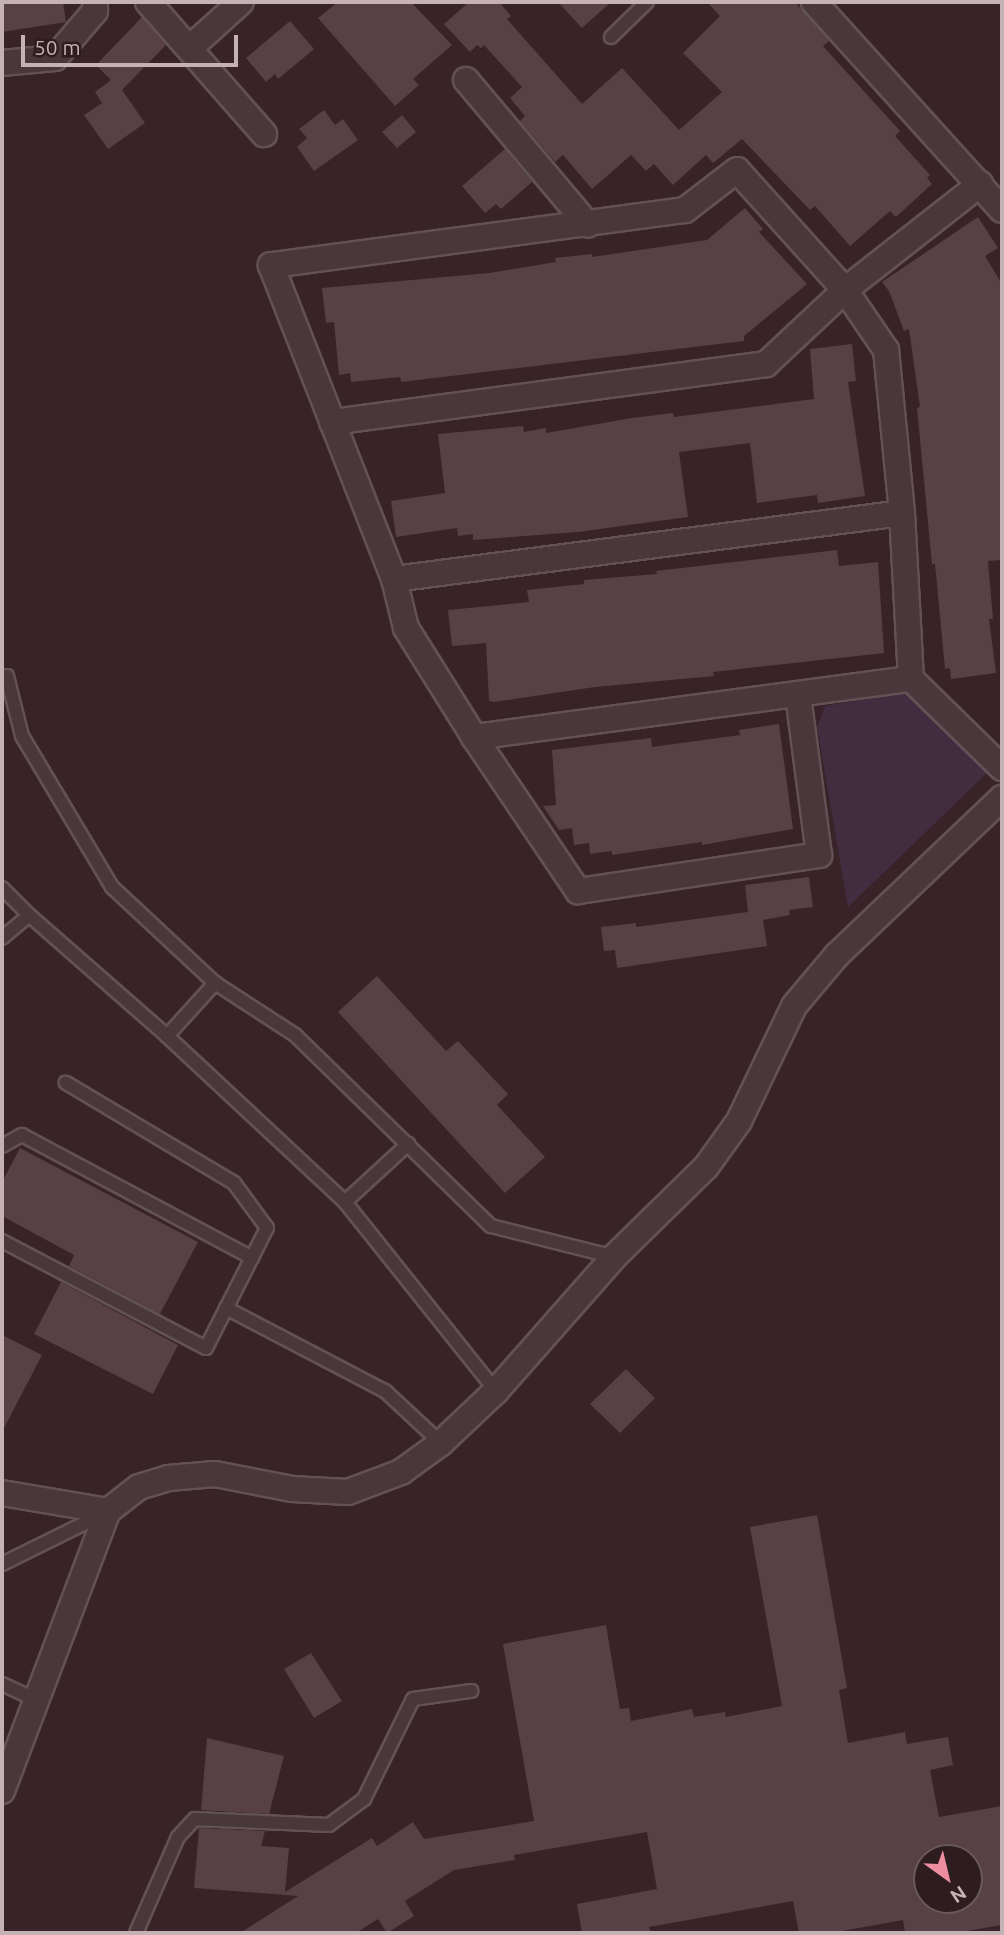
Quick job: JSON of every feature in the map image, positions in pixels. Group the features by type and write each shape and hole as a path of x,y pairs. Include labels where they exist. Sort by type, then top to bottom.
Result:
{"street":[{"path":"2,63 55,58 95,11 95,2"},
{"path":"148,2 191,47 264,134"},
{"path":"191,47 241,2"},
{"path":"814,2 1002,210"},
{"path":"466,80 588,225"},
{"path":"798,696 819,855 578,891 474,737 406,628 394,579 271,265 685,210 737,170 845,290 886,350 902,513 911,680 1002,768"},
{"path":"332,422 766,364 845,290 980,184"},
{"path":"394,579 902,513"},
{"path":"474,737 911,680"},
{"path":"2,1791 108,1511 139,1488 168,1478 215,1474 292,1489 348,1492 401,1472 440,1443 496,1391 614,1257 706,1167 739,1121 794,1006 837,955 1002,798"},
{"path":"2,1493 108,1511"}],"lane":[{"path":"611,37 648,2"},
{"path":"6,677 22,736 112,887 215,983 295,1035 491,1226 614,1257"},
{"path":"2,888 167,1036 345,1202 496,1391"},
{"path":"2,938 29,915"},
{"path":"167,1036 215,983"},
{"path":"2,1241 206,1348 267,1228 234,1183 66,1083"},
{"path":"2,1146 22,1135 252,1258"},
{"path":"345,1202 408,1144"},
{"path":"226,1308 385,1391 440,1443"},
{"path":"2,1564 108,1511"},
{"path":"2,1684 37,1700"},
{"path":"136,1933 178,1837 195,1819 328,1825 364,1799 413,1699 471,1691"}],"shaded area":[{"path":"911,692 990,770 848,907 817,727 825,706"}],"building":[{"path":"2,2 63,2 66,22 2,32"},
{"path":"338,2 411,2 452,45 413,79 419,85 395,106 318,18"},
{"path":"469,2 499,2 511,16 507,19 582,104 622,68 679,130 722,92 683,53 720,16 707,2 795,2 829,41 823,46 900,131 895,136 930,175 927,178 932,184 896,217 890,211 850,246 815,206 810,210 742,139 713,163 706,155 673,185 654,164 646,171 631,155 592,189 563,155 555,162 520,121 525,116 510,98 522,87 484,45 481,48 477,45 470,52 444,24"},
{"path":"558,2 611,2 582,28"},
{"path":"142,17 166,45 122,90 145,123 108,149 84,115 102,103 95,92 111,80 96,65"},
{"path":"290,21 314,49 278,79 275,74 266,82 246,58"},
{"path":"324,110 335,125 343,119 358,140 314,171 297,147 307,138 299,129"},
{"path":"402,115 416,132 397,148 382,132"},
{"path":"505,149 532,182 501,209 496,204 485,213 462,186"},
{"path":"745,208 763,229 759,232 807,284 744,336 744,341 401,382 400,377 351,382 350,373 339,375 334,322 326,323 322,288 489,273 556,262 555,258 592,254 592,257 707,240"},
{"path":"978,217 998,248 985,256 1002,284 1002,560 988,561 993,619 989,619 996,673 951,679 950,668 945,669 935,564 932,564 917,408 920,407 909,329 904,331 889,291 882,282"},
{"path":"852,344 856,381 848,382 865,496 818,503 817,495 757,503 750,443 679,452 688,517 578,532 473,540 473,534 458,536 457,528 396,537 391,501 445,493 438,434 523,426 524,432 546,428 546,433 632,418 673,413 674,417 814,399 810,349"},
{"path":"837,550 839,566 878,562 884,653 713,672 714,676 595,687 494,702 489,701 486,643 452,646 448,610 529,602 527,590 584,584 584,580 657,574 656,571"},
{"path":"779,724 793,829 702,845 702,842 612,855 612,851 590,854 589,843 574,845 572,828 559,830 543,806 556,805 552,750 651,738 652,747 740,735 739,730"},
{"path":"809,877 813,907 789,910 790,915 763,920 767,946 617,968 615,950 604,951 601,927 636,923 636,927 748,912 745,885"},
{"path":"377,976 446,1051 458,1041 508,1094 497,1105 545,1157 505,1193 338,1012"},
{"path":"20,1148 198,1242 160,1314 69,1266 74,1255 2,1216 2,1182"},
{"path":"61,1282 178,1345 153,1394 34,1334"},
{"path":"2,1335 42,1355 2,1432"},
{"path":"626,1369 655,1398 620,1433 590,1404"},
{"path":"817,1515 847,1688 839,1690 848,1743 905,1732 907,1744 948,1737 953,1765 930,1770 939,1817 1002,1806 1002,1925 955,1933 905,1933 903,1920 831,1933 799,1933 793,1901 649,1927 651,1933 582,1933 577,1904 657,1889 647,1832 514,1855 515,1860 454,1870 405,1901 414,1916 387,1933 378,1919 356,1933 240,1933 298,1896 194,1888 199,1828 265,1831 261,1846 289,1848 285,1892 372,1838 377,1846 413,1822 424,1839 534,1821 503,1644 606,1625 620,1709 629,1708 631,1721 692,1709 694,1717 725,1712 726,1717 782,1706 750,1527"},
{"path":"311,1653 342,1701 314,1718 284,1669"},
{"path":"207,1738 284,1756 269,1814 201,1810"}]}
